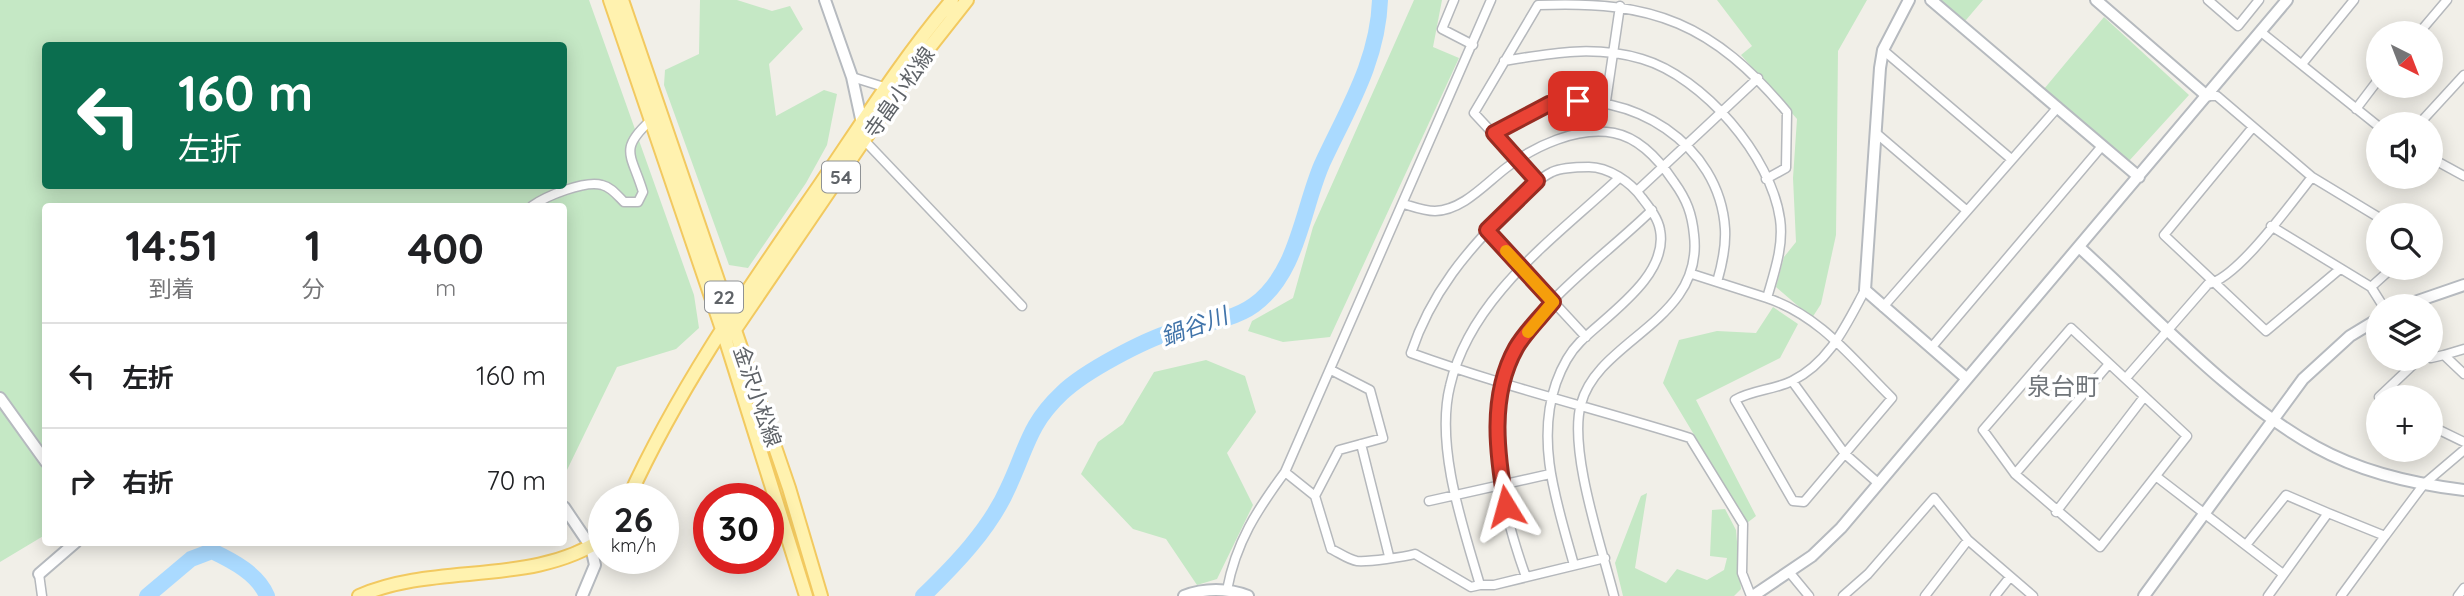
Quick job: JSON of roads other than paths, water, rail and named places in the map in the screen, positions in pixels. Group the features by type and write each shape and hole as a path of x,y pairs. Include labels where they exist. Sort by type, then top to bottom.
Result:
{"main road":[{"name":"金沢小松線","path":"610,0 650,121 728,333 789,488 821,596"},
{"name":"金沢小松線","path":"622,0 731,316 728,333 806,596"},
{"name":"寺畠小松線","path":"731,316 884,87 951,0"},
{"name":"寺畠小松線","path":"635,483 656,437 709,346 728,333 865,141 911,71 967,0"},
{"path":"359,596 392,585 559,560 588,548"}],"street":[{"path":"825,0 852,77 865,141 1022,306"},
{"path":"1454,0 1442,29 1473,45"},
{"path":"1227,590 1231,568 1251,518 1286,472 1491,0"},
{"path":"1692,274 1786,304 1820,324 1837,343 1892,398 1804,502 1793,501 1735,400 1792,381 1837,343 1865,290 1883,50 1909,0"},
{"path":"1931,0 2139,177"},
{"path":"2208,0 2238,26 2259,0"},
{"path":"1574,565 1550,474 1547,425 1553,397 1563,366 1586,337 1633,295 1646,278 1658,251 1661,230 1652,210 1637,191 1600,167 1554,171 1537,181 1487,230 1443,284 1428,308 1411,353 1455,369 1553,397 1581,403 1690,438 1742,524 1742,573 1752,596 1790,573 1841,528 2287,0"},
{"path":"2302,64 2354,0"},
{"path":"2429,21 2447,0"},
{"path":"2100,2 2207,96 2217,96 2312,177 2366,210"},
{"path":"1537,181 1519,158 1474,113 1538,5 1591,3 1620,6 1673,18 1693,27 1725,49 1758,78 1787,112 1786,168 1766,179"},
{"path":"1606,101 1620,6"},
{"path":"2261,32 2366,117"},
{"path":"1504,61 1574,50 1612,54 1643,59 1676,74 1701,90 1722,112 1766,179 1780,218 1780,248 1768,298"},
{"path":"1883,50 2010,158"},
{"path":"2430,112 2464,75"},
{"path":"852,77 884,87"},
{"path":"1637,191 1758,78"},
{"path":"2356,109 2366,96"},
{"path":"1494,133 1549,104 1606,101 1636,112 1687,145 1699,159 1722,205 1726,230 1724,257 1717,282"},
{"path":"1883,307 2010,158 2058,107"},
{"path":"538,203 557,193 598,183 610,188 624,202 638,202 643,192 629,146 631,138 650,121"},
{"path":"2253,127 2164,235 2266,331 2340,269"},
{"path":"1404,204 1434,211 1459,205 1519,158 1571,136 1592,132 1627,137 1663,167 1681,191 1693,217 1696,247 1692,274 1687,285 1662,313 1598,373 1581,403 1580,455 1614,596"},
{"path":"1876,133 1966,209"},
{"path":"1931,348 2102,146"},
{"path":"2443,165 2460,174 2464,164"},
{"path":"2126,378 2208,285 2222,282 2312,177"},
{"path":"1480,585 1454,496 1447,407 1455,369 1474,326 1523,269 1619,178"},
{"path":"1526,577 1502,485 1497,431 1503,382 1518,345 1553,302 1652,210"},
{"path":"2271,226 2371,286 2376,294"},
{"path":"1487,230 1586,337"},
{"path":"2079,247 2251,405 2273,419 2339,457 2382,474 2464,490"},
{"path":"2371,286 2378,280"},
{"path":"2438,294 2464,285"},
{"path":"1865,290 1966,378"},
{"path":"2144,596 2315,366 2350,336 2366,326"},
{"path":"2071,328 2108,365 2126,378 2187,436 2101,547 2056,512 2015,474 1983,430 2071,328"},
{"path":"2464,349 2444,355 2464,374"},
{"path":"2015,474 2108,365"},
{"path":"1315,496 1339,450 1383,438 1370,390 1331,370"},
{"path":"2391,385 2404,371"},
{"path":"1792,381 1844,454 1878,483"},
{"path":"2056,512 2144,397"},
{"path":"0,398 42,456"},
{"path":"2443,432 2464,442"},
{"path":"1361,444 1389,556"},
{"path":"2341,596 2424,484 2464,450"},
{"path":"1286,472 1315,496 1331,549 1357,561 1389,556 1396,559 1415,554 1471,587 1494,585 1605,558"},
{"path":"1429,500 1550,474"},
{"path":"2157,477 2283,574"},
{"path":"2246,545 2286,495 2385,536"},
{"path":"1843,596 1868,574 1934,498 1968,540 2033,596"},
{"path":"567,511 588,543"},
{"path":"2268,596 2328,513"},
{"path":"1925,596 1968,540"},
{"path":"42,596 39,574 71,546"},
{"path":"1790,573 1810,596"},
{"path":"582,596 592,574"},
{"path":"1995,596 2010,577"},
{"path":"2458,596 2464,588"},
{"path":"1184,596 1194,592 1227,590 1248,596"}],"waterway":[{"name":"鍋谷川","path":"923,596 959,559 992,518 1035,427 1051,405 1072,384 1131,349 1162,335 1236,315 1269,292 1290,258 1322,164 1360,85 1374,44 1380,0"},
{"name":"鍋谷川","path":"147,596 191,559 212,551 251,575 267,596"}],"district":[{"name":"泉台町","path":"2063,386"}]}
